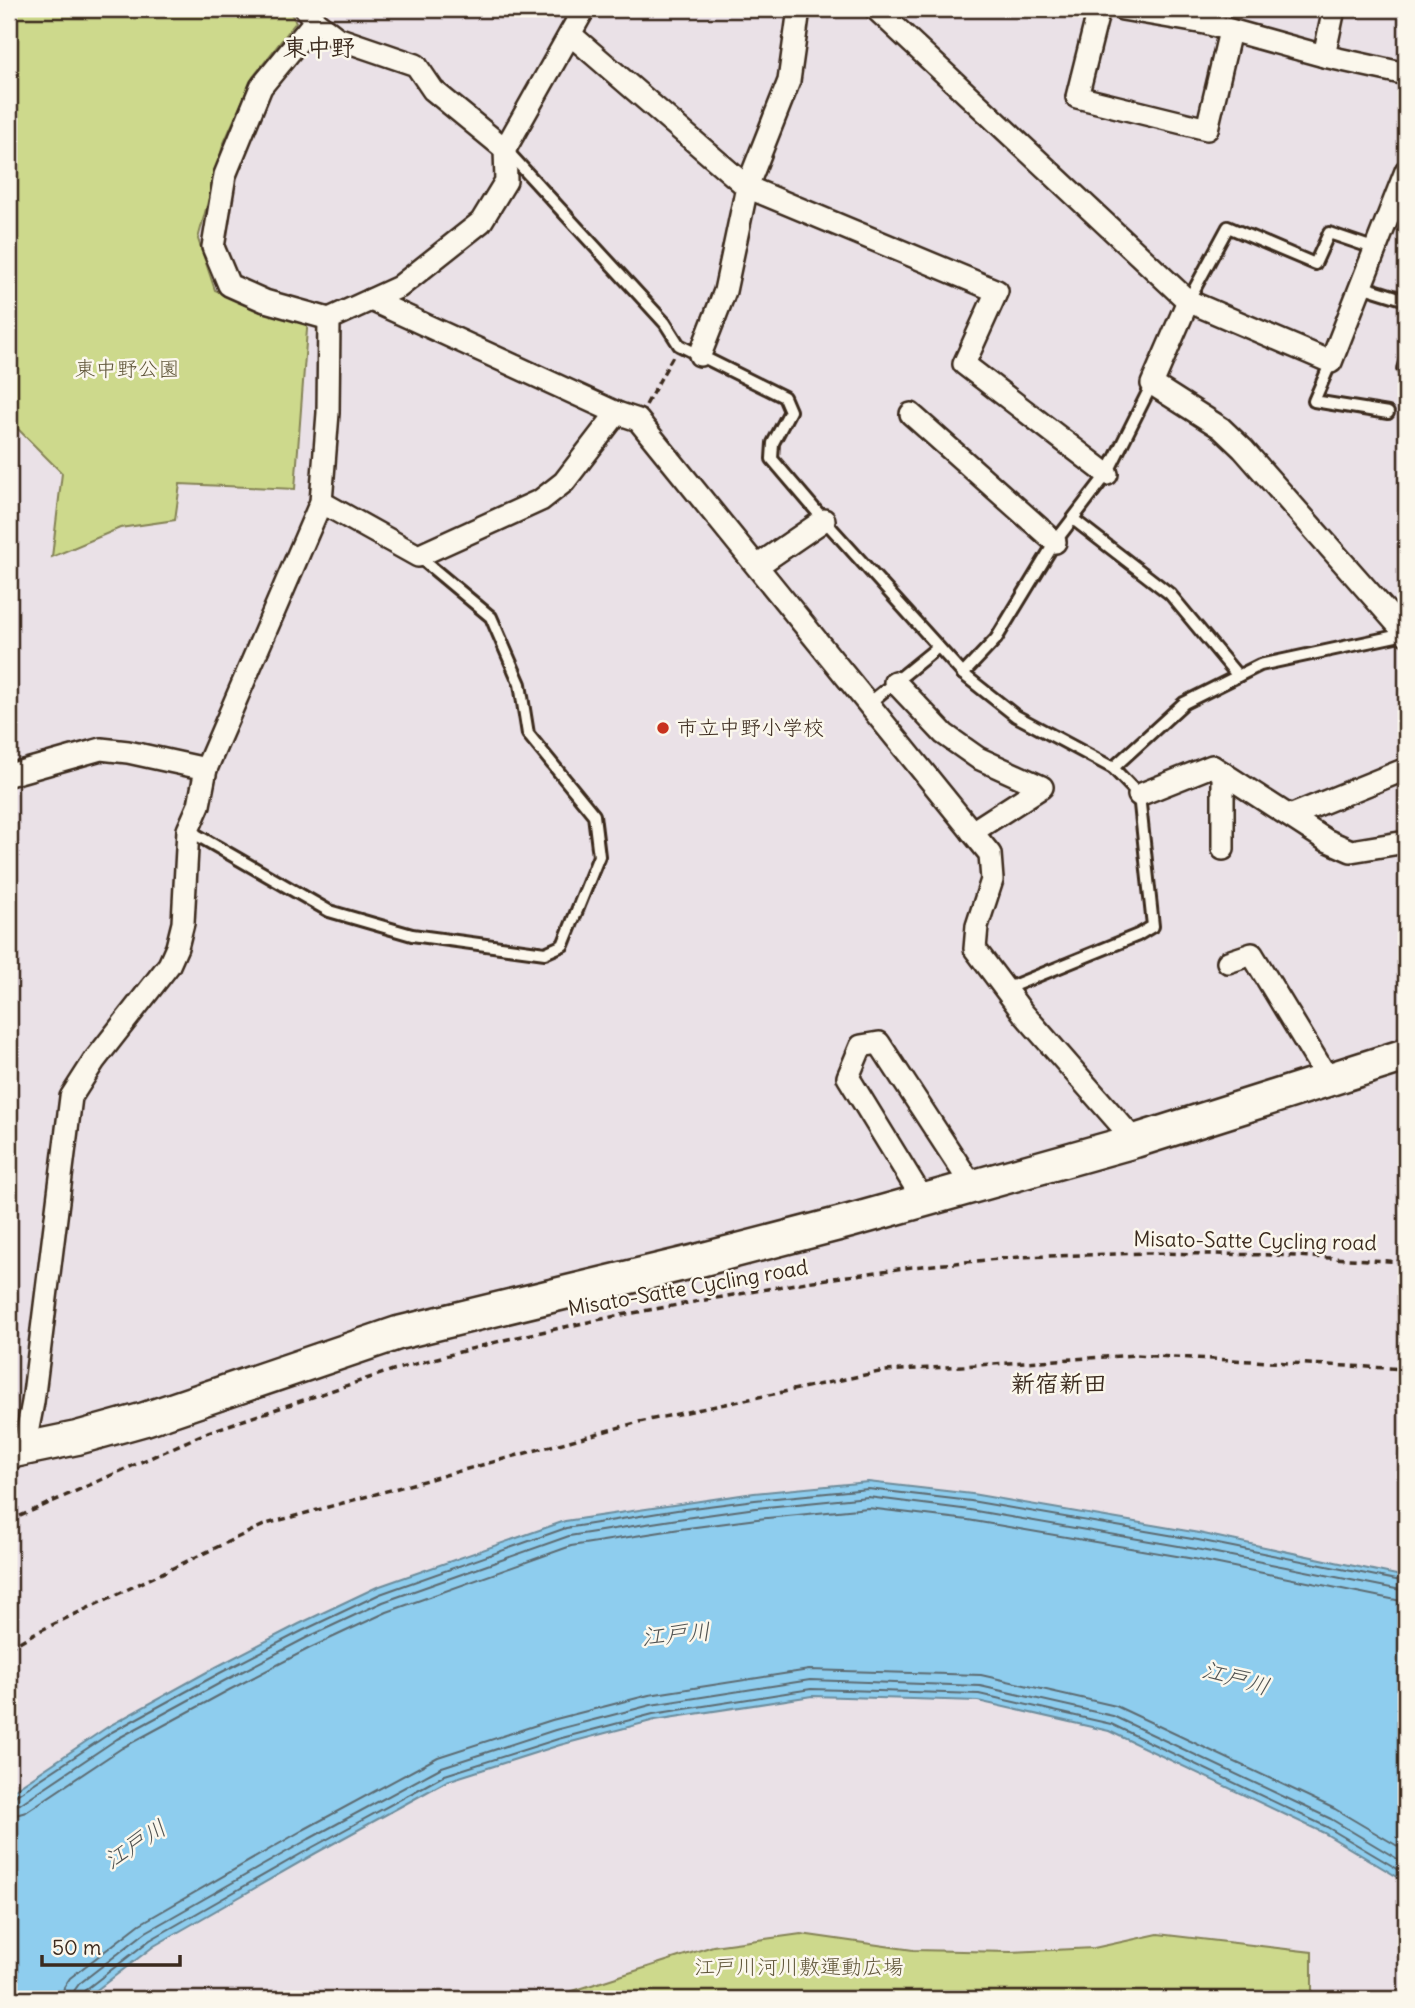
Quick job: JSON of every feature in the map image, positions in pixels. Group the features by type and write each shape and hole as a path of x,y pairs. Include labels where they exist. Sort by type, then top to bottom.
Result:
{"street":[{"path":"505,149 433,90 415,65 337,38 311,15 261,87 225,175 213,247 229,285 265,301 329,319 399,287 481,222 506,181 505,149 584,9"},
{"path":"700,355 725,291 747,187 789,80 799,9"},
{"path":"876,9 1188,301 1331,362 1406,171"},
{"path":"1099,9 1077,97 1207,129 1230,31"},
{"path":"1122,9 1207,16 1230,31 1406,74"},
{"path":"1324,56 1334,9"},
{"path":"570,34 747,187 997,291 964,364 1107,474"},
{"path":"371,300 617,413 638,419 990,855 992,880 976,926 975,948 1023,1013 1135,1141"},
{"path":"1188,301 1152,384 1221,428 1243,449 1406,634"},
{"path":"16,1450 33,1402 71,1097 94,1060 169,965 177,947 183,923 188,830 199,806 206,769 321,502 328,413 329,319"},
{"path":"321,502 418,556 541,500 564,482 617,413"},
{"path":"911,414 1055,542"},
{"path":"757,566 824,520"},
{"path":"895,682 944,734 978,758 1042,787 972,832"},
{"path":"9,775 101,749 128,752 206,769"},
{"path":"1139,794 1212,766 1326,840 1350,851 1406,842"},
{"path":"1290,816 1406,769"},
{"path":"1223,773 1223,849"},
{"path":"1228,962 1252,954 1328,1079"},
{"path":"925,1200 848,1076 861,1046 879,1043 973,1187"},
{"path":"16,1450 77,1438 145,1419 398,1333 696,1261 1135,1141 1406,1055"}],"lane":[{"path":"505,149 665,324 679,345 783,397 790,411 772,443 772,459 963,674 1016,716 1114,768 1139,794 1153,926 1138,935 1005,989"},
{"path":"1188,301 1228,228 1315,264 1329,233 1376,249"},
{"path":"1361,286 1406,300"},
{"path":"1331,362 1314,401 1388,413"},
{"path":"963,674 996,639 1055,542 1107,474 1152,384"},
{"path":"1073,519 1170,594 1238,676"},
{"path":"188,830 329,911 425,937 545,953 562,945 599,856 594,815 528,734 520,684 491,617 418,556"},
{"path":"1114,768 1184,703 1260,665 1406,634"},
{"path":"868,704 938,648"}],"path":[{"path":"638,419 679,345"},
{"name":"Misato-Satte Cycling road","path":"9,1521 208,1432 393,1370 504,1340 616,1316 820,1280 912,1267 1020,1258 1145,1253 1275,1255 1406,1262"},
{"path":"9,1648 33,1634 266,1524 639,1422 884,1371 1135,1355 1406,1369"}],"green space":[{"name":"東中野公園","path":"9,9 288,9 296,22 253,77 223,145 198,239 215,290 256,308 308,316 295,489 180,484 175,520 120,528 52,557 62,473 9,420"},
{"name":"江戸川河川敷運動広場","path":"801,1934 913,1950 1011,1952 1094,1948 1158,1934 1312,1952 1312,1999 548,1999 713,1946"}],"water":[{"name":"江戸川","path":"868,1482 972,1494 1199,1533 1406,1577 1406,1882 1324,1833 1109,1731 978,1701 812,1696 655,1720 560,1745 447,1781 154,1946 85,1999 9,1999 9,1793 109,1726 216,1667 377,1587 565,1521 754,1493"}],"place":[{"name":"市立中野小学校","path":"663,728"}],"district":[{"name":"東中野","path":"319,48"},
{"name":"新宿新田","path":"1059,1384"}]}
